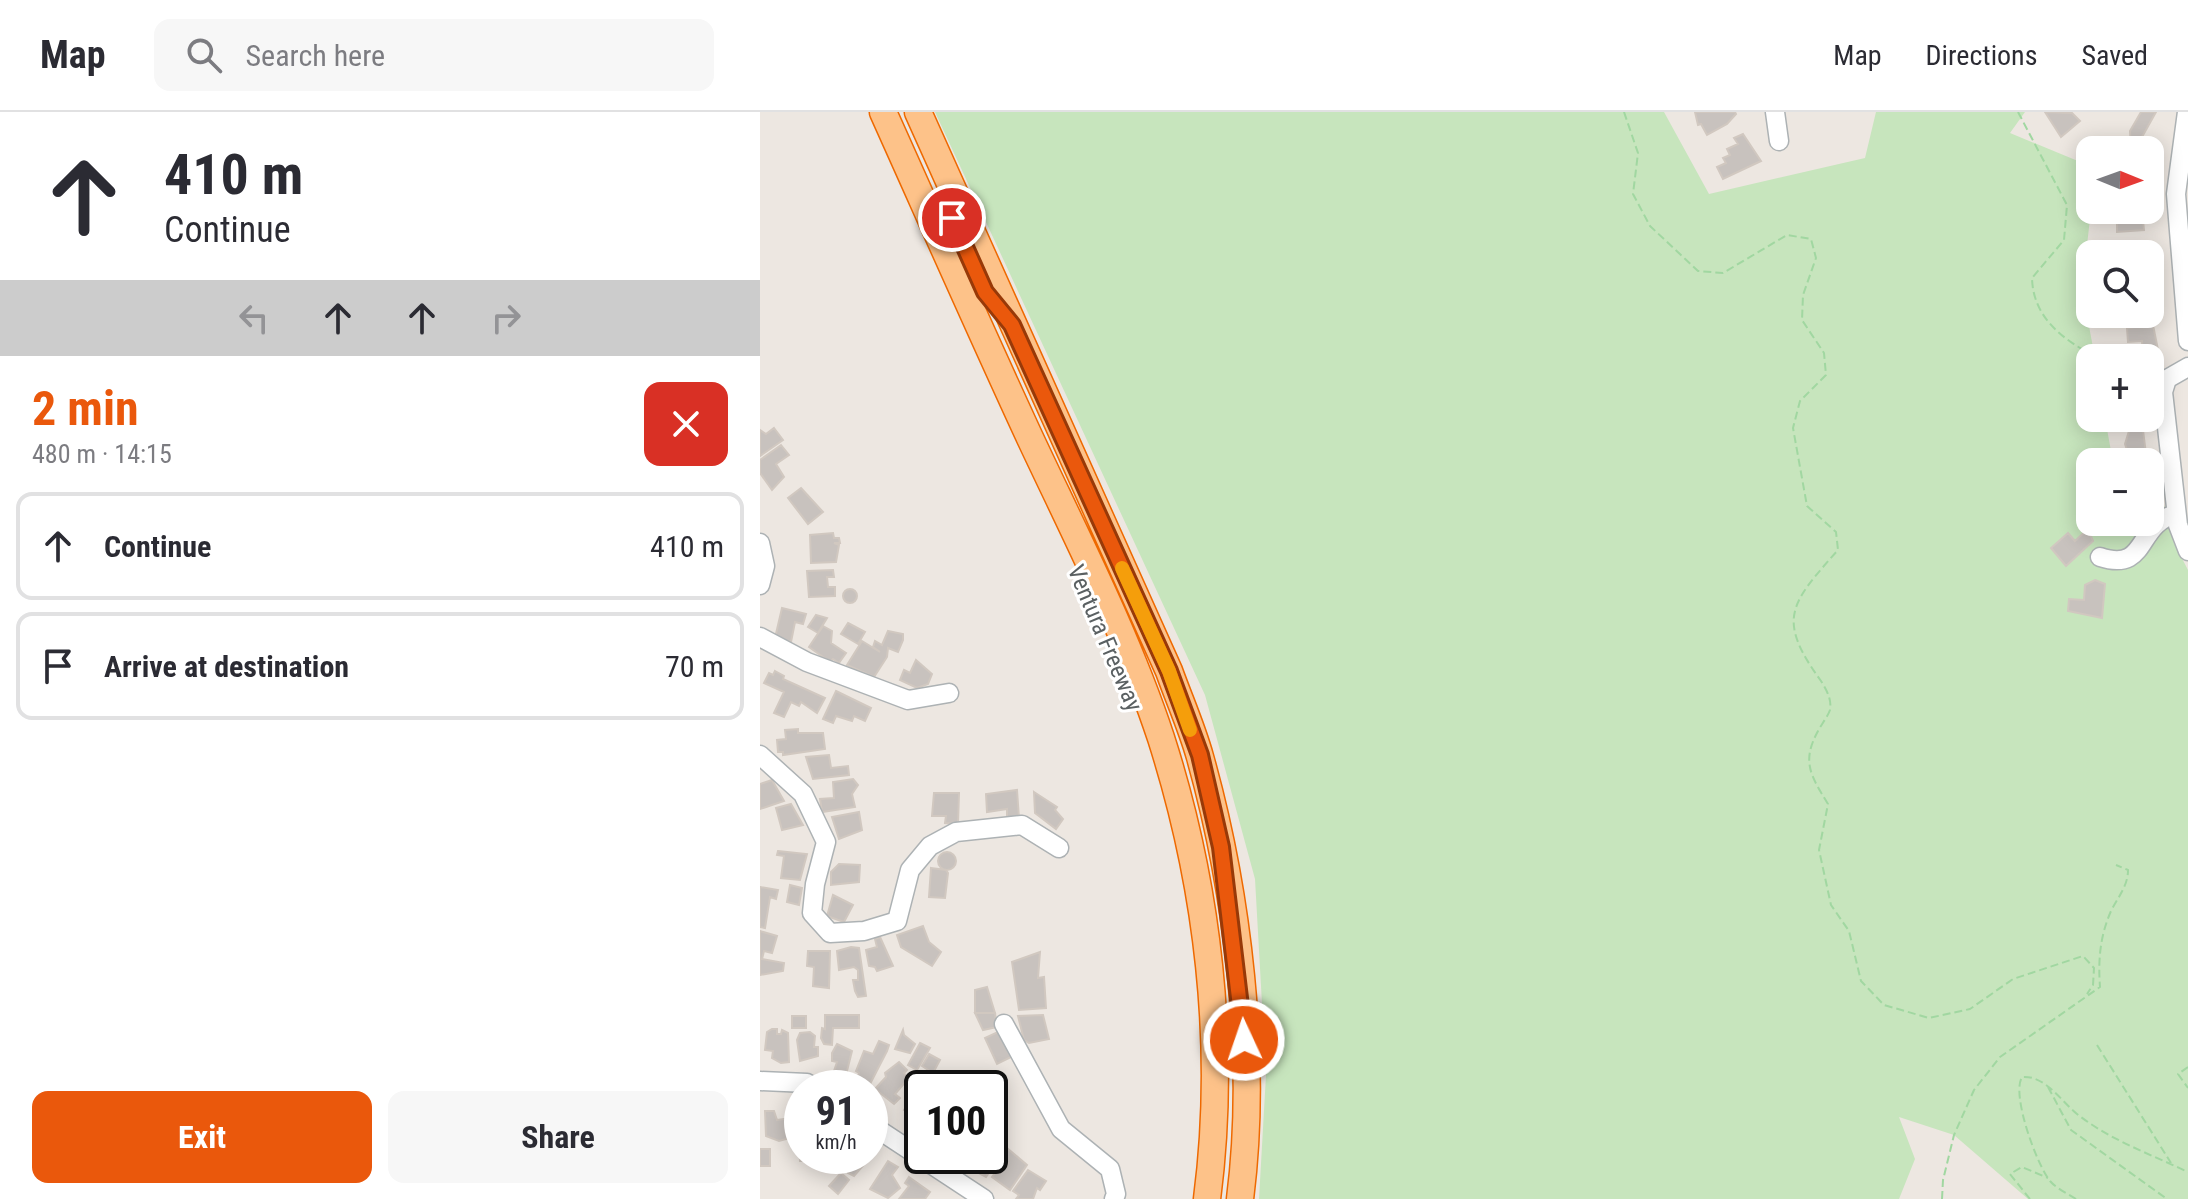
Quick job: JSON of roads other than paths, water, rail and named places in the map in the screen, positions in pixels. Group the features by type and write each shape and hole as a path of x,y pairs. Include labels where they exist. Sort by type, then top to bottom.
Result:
{"highway":[{"name":"Ventura Freeway","path":"871,112 1128,686 1154,766 1191,925 1200,1016 1201,1113 1191,1199"},
{"path":"883,112 1120,634 1161,739 1188,837 1209,967 1214,1097 1207,1199"},
{"path":"903,112 985,292 1012,325"},
{"name":"Ventura Freeway","path":"918,112 1169,671 1200,755 1221,847 1243,1011 1245,1083 1240,1199"},
{"path":"1227,1199 1233,1119 1233,1030 1225,937 1232,919"}],"street":[{"path":"1775,112 1779,141"},
{"path":"2187,112 2176,194 2188,341"},
{"path":"2188,367 2167,379 2163,392 2176,514 2188,551"},
{"path":"2100,557 2115,562 2129,558 2157,520 2176,514"},
{"path":"760,543 765,566 760,585"},
{"path":"760,637 807,662 908,700 949,693"},
{"path":"760,755 803,794 826,842 815,884 812,913 830,933 864,931 897,921 910,870 930,846 956,832 1022,825 1059,848"},
{"path":"1004,1024 1061,1129 1110,1169 1116,1194 1114,1199"},
{"path":"760,1081 784,1082"},
{"path":"888,1136 984,1199"}]}
